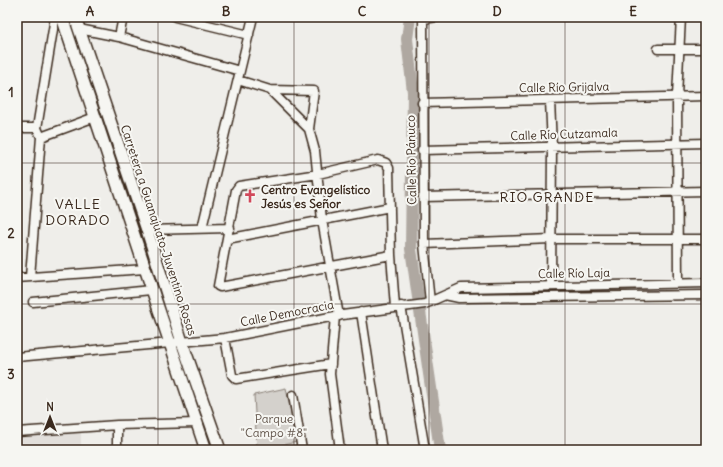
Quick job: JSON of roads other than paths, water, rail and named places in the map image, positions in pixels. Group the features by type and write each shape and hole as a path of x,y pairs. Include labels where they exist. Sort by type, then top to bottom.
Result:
{"main road":[{"name":"Carretera a Guanajuato-Juventino Rosas","path":"62,17 106,148 151,290 176,342 220,450"},
{"name":"Carretera a Guanajuato-Juventino Rosas","path":"75,17 147,230 197,423 206,450"},
{"path":"106,148 118,145"}],"street":[{"path":"30,277 41,137 37,128 55,17"},
{"path":"119,37 123,17"},
{"path":"174,17 249,35"},
{"path":"202,228 253,17"},
{"path":"423,18 437,17"},
{"path":"678,284 679,239 677,191 677,96 681,17"},
{"name":"Calle Río Pánuco","path":"423,18 422,150 427,303"},
{"path":"79,29 119,37 240,71"},
{"path":"658,49 706,49"},
{"path":"238,80 270,90 314,91 309,129 313,141 318,174 322,220 337,316 331,364 331,387 340,450"},
{"path":"270,90 309,129"},
{"name":"Calle Río Grijalva","path":"422,103 706,96"},
{"path":"550,100 552,147 550,194 551,286"},
{"path":"41,137 95,117"},
{"path":"17,128 37,128"},
{"name":"Calle Río Cutzamala","path":"422,150 706,143"},
{"path":"390,255 218,287 236,190 239,186 318,174 378,160 386,163 389,168 390,255 401,306 424,450"},
{"path":"424,197 706,191"},
{"path":"227,240 390,207"},
{"path":"147,230 230,228"},
{"path":"424,244 551,239 706,239"},
{"path":"17,278 145,268"},
{"name":"Calle Río Laja","path":"401,306 427,303 461,288 706,283"},
{"path":"33,302 151,290"},
{"name":"Calle Río Laja","path":"445,295 459,298 706,294"},
{"name":"Calle Democracia","path":"17,357 225,338 337,316 401,306"},
{"path":"360,312 382,450"},
{"path":"225,338 232,375 236,379 331,364"},
{"path":"293,395 302,450"},
{"path":"17,432 117,425 197,423"},
{"path":"117,425 117,450"}],"waterway":[{"path":"410,17 407,39 413,92 411,249 440,450"}],"place":[{"name":"Centro Evangelístico Jesús es Señor","path":"250,196"}],"district":[{"name":"RIO GRANDE","path":"547,197"},
{"name":"VALLE DORADO","path":"78,212"}],"park label":[{"name":"Parque \"Campo #8\"","path":"274,425"}]}
